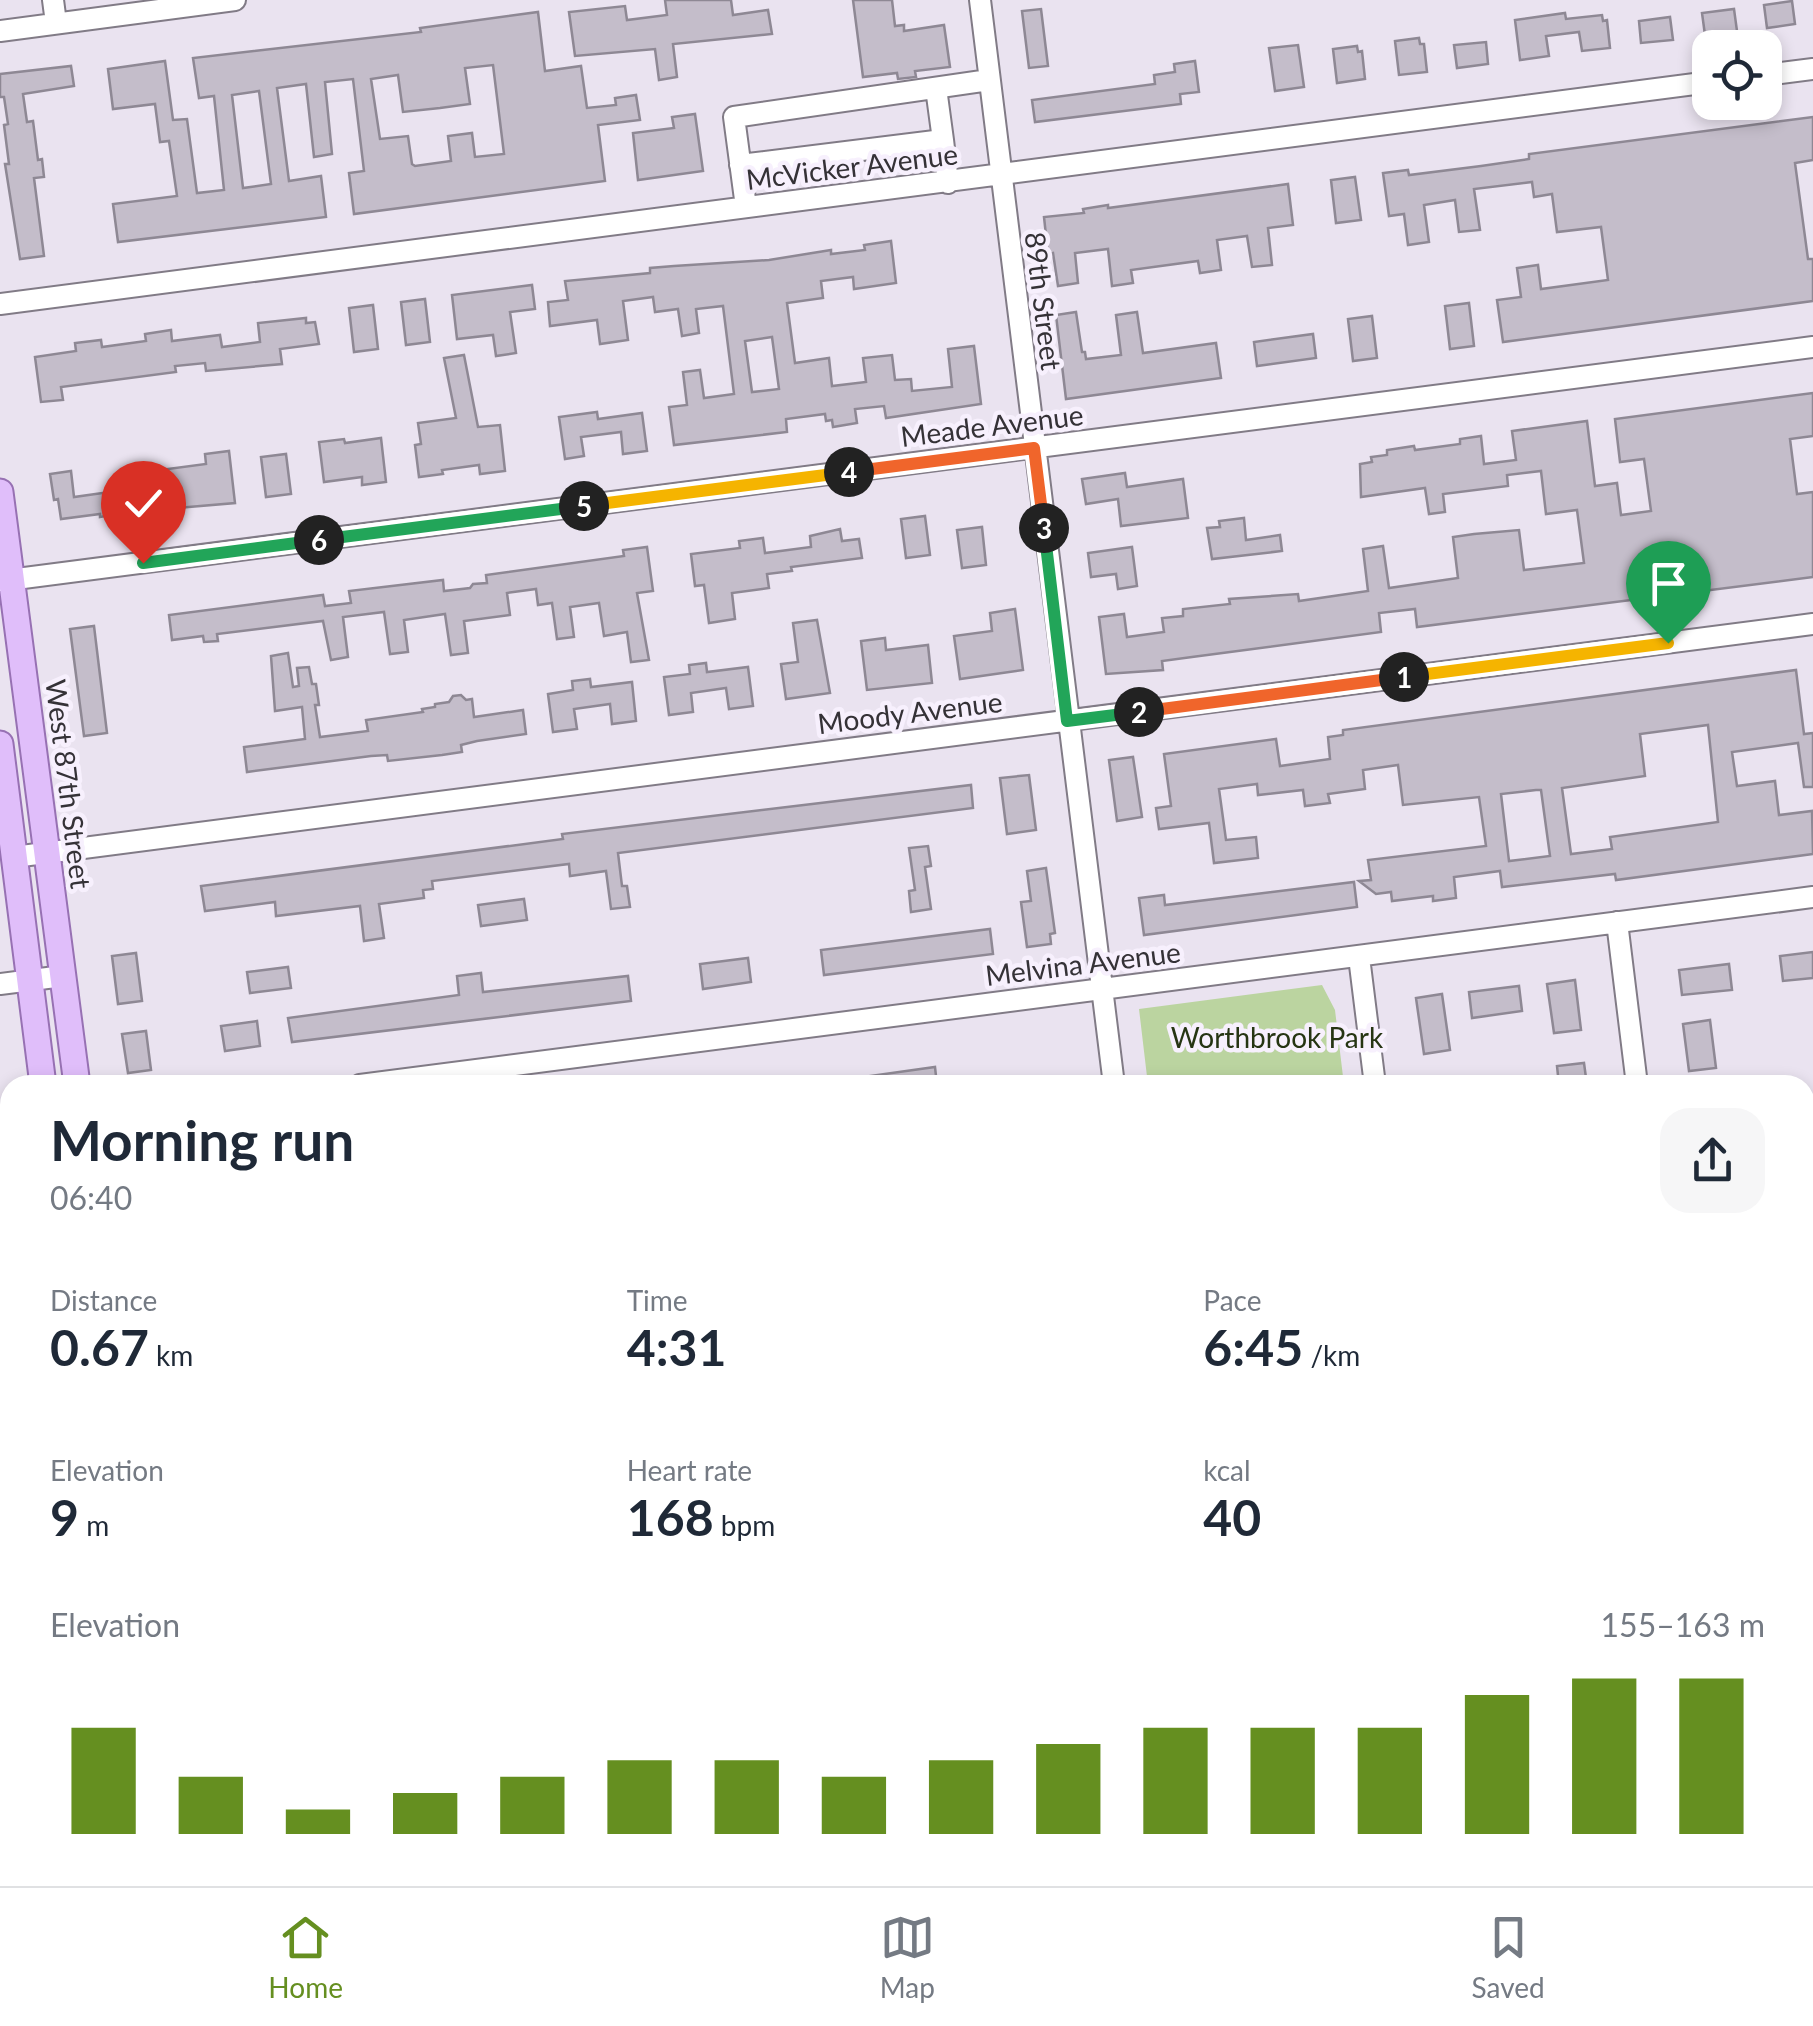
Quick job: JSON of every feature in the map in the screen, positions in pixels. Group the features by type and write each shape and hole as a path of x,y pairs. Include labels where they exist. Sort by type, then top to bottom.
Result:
{"main road":[{"name":"West 87th Street","path":"0,492 6,581 47,853 75,1075"},
{"path":"0,744 42,1075"}],"street":[{"path":"53,0 56,24"},
{"path":"0,30 186,3 235,0"},
{"name":"89th Street","path":"980,0 1113,1075"},
{"path":"1782,73 1813,69"},
{"path":"746,207 734,117 989,80"},
{"name":"McVicker Avenue","path":"0,304 1692,84"},
{"path":"936,88 948,182"},
{"path":"740,166 943,140"},
{"name":"Meade Avenue","path":"6,581 1813,347"},
{"name":"Moody Avenue","path":"14,857 1813,624"},
{"name":"Melvina Avenue","path":"438,1075 1813,897"},
{"path":"1617,922 1636,1075"},
{"path":"1359,956 1374,1075"},
{"path":"0,984 62,976"}],"green space":[{"name":"Worthbrook Park","path":"1322,985 1335,1010 1343,1075 1147,1075 1139,1009"}],"building":[{"path":"665,0 731,0 733,15 768,10 772,34 673,44 677,77 659,80 655,49 575,56 569,12 625,6 627,20 667,15"},
{"path":"853,0 892,0 895,26 904,25 904,31 944,25 950,67 915,71 916,77 898,79 897,73 863,77"},
{"path":"1792,1 1795,24 1767,28 1764,5"},
{"path":"1041,9 1048,66 1029,68 1022,11"},
{"path":"1734,9 1737,30 1704,30 1702,13"},
{"path":"538,12 545,71 581,66 587,108 616,105 615,98 636,95 640,120 598,125 605,181 354,214 349,173 364,171 353,79 325,82 332,154 314,157 306,84 277,88 289,181 321,176 326,217 118,242 113,204 177,196 169,141 160,142 155,104 113,109 108,69 165,61 173,120 187,119 197,193 224,190 214,96 199,98 193,58 421,32 420,28","holes":["493,65 504,154 475,157 472,133 448,136 451,161 415,166 408,136 380,139 371,79 398,75 403,112 440,108 470,104 465,68","259,91 271,184 243,188 232,95"]},
{"path":"1565,13 1566,19 1602,15 1603,21 1607,20 1610,48 1582,51 1579,32 1546,36 1549,56 1520,60 1515,20"},
{"path":"1670,17 1673,40 1641,43 1639,21"},
{"path":"1419,38 1420,44 1424,44 1427,72 1399,75 1395,41"},
{"path":"1486,42 1488,64 1457,68 1454,45"},
{"path":"1298,45 1304,87 1275,91 1269,48"},
{"path":"1357,46 1358,52 1362,51 1365,79 1337,83 1333,49"},
{"path":"1195,61 1199,92 1180,94 1181,104 1035,122 1032,100 1155,84 1154,75 1175,72 1174,64"},
{"path":"71,66 74,86 23,94 27,122 33,121 38,160 42,159 44,177 34,178 44,256 20,259 5,164 9,164 4,125 8,124 4,97 0,97 0,74"},
{"path":"695,114 703,171 638,180 633,133 674,128 672,117"},
{"path":"1813,117 1813,160 1795,163 1808,259 1813,259 1813,301 1503,342 1497,300 1521,297 1517,268 1538,265 1541,289 1608,280 1601,227 1557,232 1552,194 1534,197 1532,182 1474,189 1480,230 1459,232 1455,200 1424,205 1429,242 1408,245 1404,214 1389,216 1383,173 1408,170 1409,175 1481,166 1529,159 1529,154"},
{"path":"1355,177 1361,220 1336,223 1331,180"},
{"path":"1288,184 1293,225 1268,228 1272,265 1252,267 1247,236 1217,240 1221,270 1200,273 1198,261 1131,270 1133,283 1112,286 1108,249 1075,253 1078,283 1058,286 1053,253 1048,254 1044,217 1084,213 1083,209 1108,205"},
{"path":"891,241 896,283 854,289 853,277 821,281 823,298 787,303 795,363 829,358 832,386 866,382 863,358 892,355 895,380 911,379 912,391 952,387 948,349 974,346 981,404 886,418 884,406 855,409 857,423 833,427 825,414 786,419 787,432 674,445 669,407 687,405 683,372 700,370 704,398 734,394 723,306 696,309 699,333 682,336 678,309 655,312 653,297 623,301 628,340 600,344 597,320 550,326 548,302 568,300 565,281 650,273 650,268 865,250 864,245","holes":["772,337 779,389 752,392 745,341"]},
{"path":"532,285 535,309 510,312 516,353 496,356 493,335 457,339 452,295"},
{"path":"425,299 430,342 406,345 401,302"},
{"path":"1469,303 1474,346 1450,349 1445,306"},
{"path":"373,305 378,349 354,352 349,308"},
{"path":"1076,312 1086,359 1121,355 1116,315 1137,312 1143,353 1216,343 1221,378 1066,399 1056,315"},
{"path":"1372,316 1377,358 1353,361 1348,319"},
{"path":"306,318 306,323 315,322 319,344 280,349 282,364 206,371 205,363 175,366 176,372 61,387 63,400 41,402 35,357 76,351 75,343 101,340 102,347 146,341 145,334 171,330 172,341 220,335 222,347 260,342 258,323"},
{"path":"1313,334 1316,358 1257,366 1254,342"},
{"path":"464,355 478,427 500,425 505,471 480,474 479,465 419,477 415,445 421,444 418,423 456,418 444,358"},
{"path":"1813,393 1813,436 1790,439 1797,494 1813,492 1813,577 1417,627 1415,609 1379,613 1381,632 1162,661 1163,670 1106,674 1099,617 1124,614 1127,637 1164,632 1162,618 1183,616 1183,609 1230,604 1229,599 1298,594 1299,601 1368,591 1363,549 1383,546 1389,588 1458,578 1453,537 1474,534 1519,530 1524,570 1584,563 1577,510 1546,514 1541,471 1507,475 1508,486 1443,494 1445,512 1429,514 1425,488 1361,497 1360,464 1372,462 1371,457 1387,455 1387,450 1460,444 1460,439 1481,436 1484,464 1516,460 1512,431 1587,421 1595,486 1617,483 1621,515 1651,511 1644,459 1620,462 1615,419"},
{"path":"597,412 598,419 642,413 647,451 623,454 621,432 581,437 584,456 565,459 559,417"},
{"path":"381,438 386,482 362,485 362,477 324,482 319,442"},
{"path":"229,451 235,503 128,509 100,517 61,519 58,499 54,500 50,474 71,471 74,497 124,490 123,480 206,464 205,454"},
{"path":"286,454 291,494 266,497 261,457"},
{"path":"1125,473 1127,487 1183,479 1188,518 1121,526 1118,499 1086,504 1082,479"},
{"path":"925,516 930,555 906,558 901,519"},
{"path":"1244,518 1246,540 1280,535 1282,551 1212,559 1207,528 1220,527 1219,521"},
{"path":"982,527 986,565 962,568 957,530"},
{"path":"840,529 842,541 859,539 862,558 767,574 769,588 732,593 735,619 709,623 704,585 695,586 691,554 740,548 739,541 763,538 765,553 811,547 810,536"},
{"path":"647,547 653,591 637,593 649,660 631,662 627,632 604,636 599,603 570,607 574,637 557,639 552,603 538,605 536,589 507,593 510,615 464,621 468,653 451,655 445,614 404,620 408,652 390,654 384,612 343,617 348,657 331,660 323,621 217,634 218,641 204,642 203,636 172,640 169,615 323,595 325,606 351,603 349,591 443,580 444,591 470,588 487,583 486,575 624,556 623,550"},
{"path":"1132,547 1137,586 1118,589 1116,574 1091,577 1088,553"},
{"path":"1015,609 1023,670 960,679 954,636 992,631 990,613"},
{"path":"817,620 830,693 786,699 781,664 798,662 793,623"},
{"path":"94,626 107,733 84,736 70,629"},
{"path":"885,638 886,650 928,645 932,683 867,690 861,641"},
{"path":"288,653 293,687 299,686 297,668 309,667 312,684 316,684 320,737 368,731 366,720 423,712 422,709 461,695 472,699 474,717 523,710 526,734 461,745 462,752 442,755 388,761 387,755 371,756 247,772 244,747 305,739 302,707 275,711 271,656"},
{"path":"706,663 707,672 748,667 753,706 729,709 726,688 691,693 693,712 669,715 664,677 690,674 689,665"},
{"path":"1796,670 1804,734 1813,733 1813,787 1804,787 1798,743 1732,752 1737,786 1775,781 1779,815 1812,811 1813,854 1616,880 1615,874 1502,887 1500,871 1454,877 1456,898 1433,901 1433,896 1392,901 1391,892 1376,894 1359,881 1371,880 1368,860 1486,846 1479,797 1403,805 1398,765 1363,770 1365,789 1328,794 1330,803 1305,806 1303,790 1258,795 1257,784 1219,789 1226,840 1256,837 1258,858 1214,863 1209,823 1159,829 1156,808 1171,806 1164,754 1276,739 1280,766 1330,759 1328,737 1343,735 1343,730","holes":["1708,725 1718,822 1610,837 1612,849 1571,854 1562,788 1645,776 1640,734","1541,790 1550,856 1509,861 1501,794"]},
{"path":"590,679 591,687 632,682 636,721 612,724 610,704 574,709 577,729 553,732 548,694 573,690 572,681"},
{"path":"1133,757 1142,817 1117,821 1109,760"},
{"path":"1029,775 1036,830 1007,834 1000,778"},
{"path":"971,785 973,808 618,853 622,886 627,886 630,907 611,909 606,871 570,876 569,864 432,881 433,889 423,890 424,898 379,904 384,938 364,941 360,906 276,916 275,902 205,911 201,886 563,839 562,834"},
{"path":"928,846 931,866 925,867 931,909 911,912 909,891 915,890 909,848"},
{"path":"1046,868 1055,933 1050,934 1051,944 1027,947 1021,902 1031,901 1027,871"},
{"path":"1354,882 1357,907 1144,935 1139,898 1164,895 1165,905"},
{"path":"524,899 527,920 481,926 478,905"},
{"path":"990,929 993,954 824,975 821,950"},
{"path":"1813,952 1813,978 1783,981 1780,956"},
{"path":"136,953 142,1001 118,1004 112,956"},
{"path":"748,958 751,982 703,989 700,964"},
{"path":"1729,964 1732,990 1682,995 1679,970"},
{"path":"288,967 291,988 250,993 247,972"},
{"path":"481,973 483,992 628,976 631,1001 292,1042 288,1018 459,995 457,976"},
{"path":"1575,980 1581,1030 1554,1033 1547,984"},
{"path":"1519,986 1522,1011 1472,1018 1469,992"},
{"path":"1442,994 1450,1050 1424,1054 1416,998"},
{"path":"1710,1020 1716,1068 1689,1071 1683,1024"},
{"path":"257,1021 260,1046 225,1051 221,1026"},
{"path":"146,1031 151,1070 128,1073 122,1034"},
{"path":"1584,1063 1586,1075 1558,1075 1557,1066"},
{"path":"935,1067 936,1075 877,1075"}],"route":[{"path":"143,563 1034,448 1067,721 1668,643"}]}
